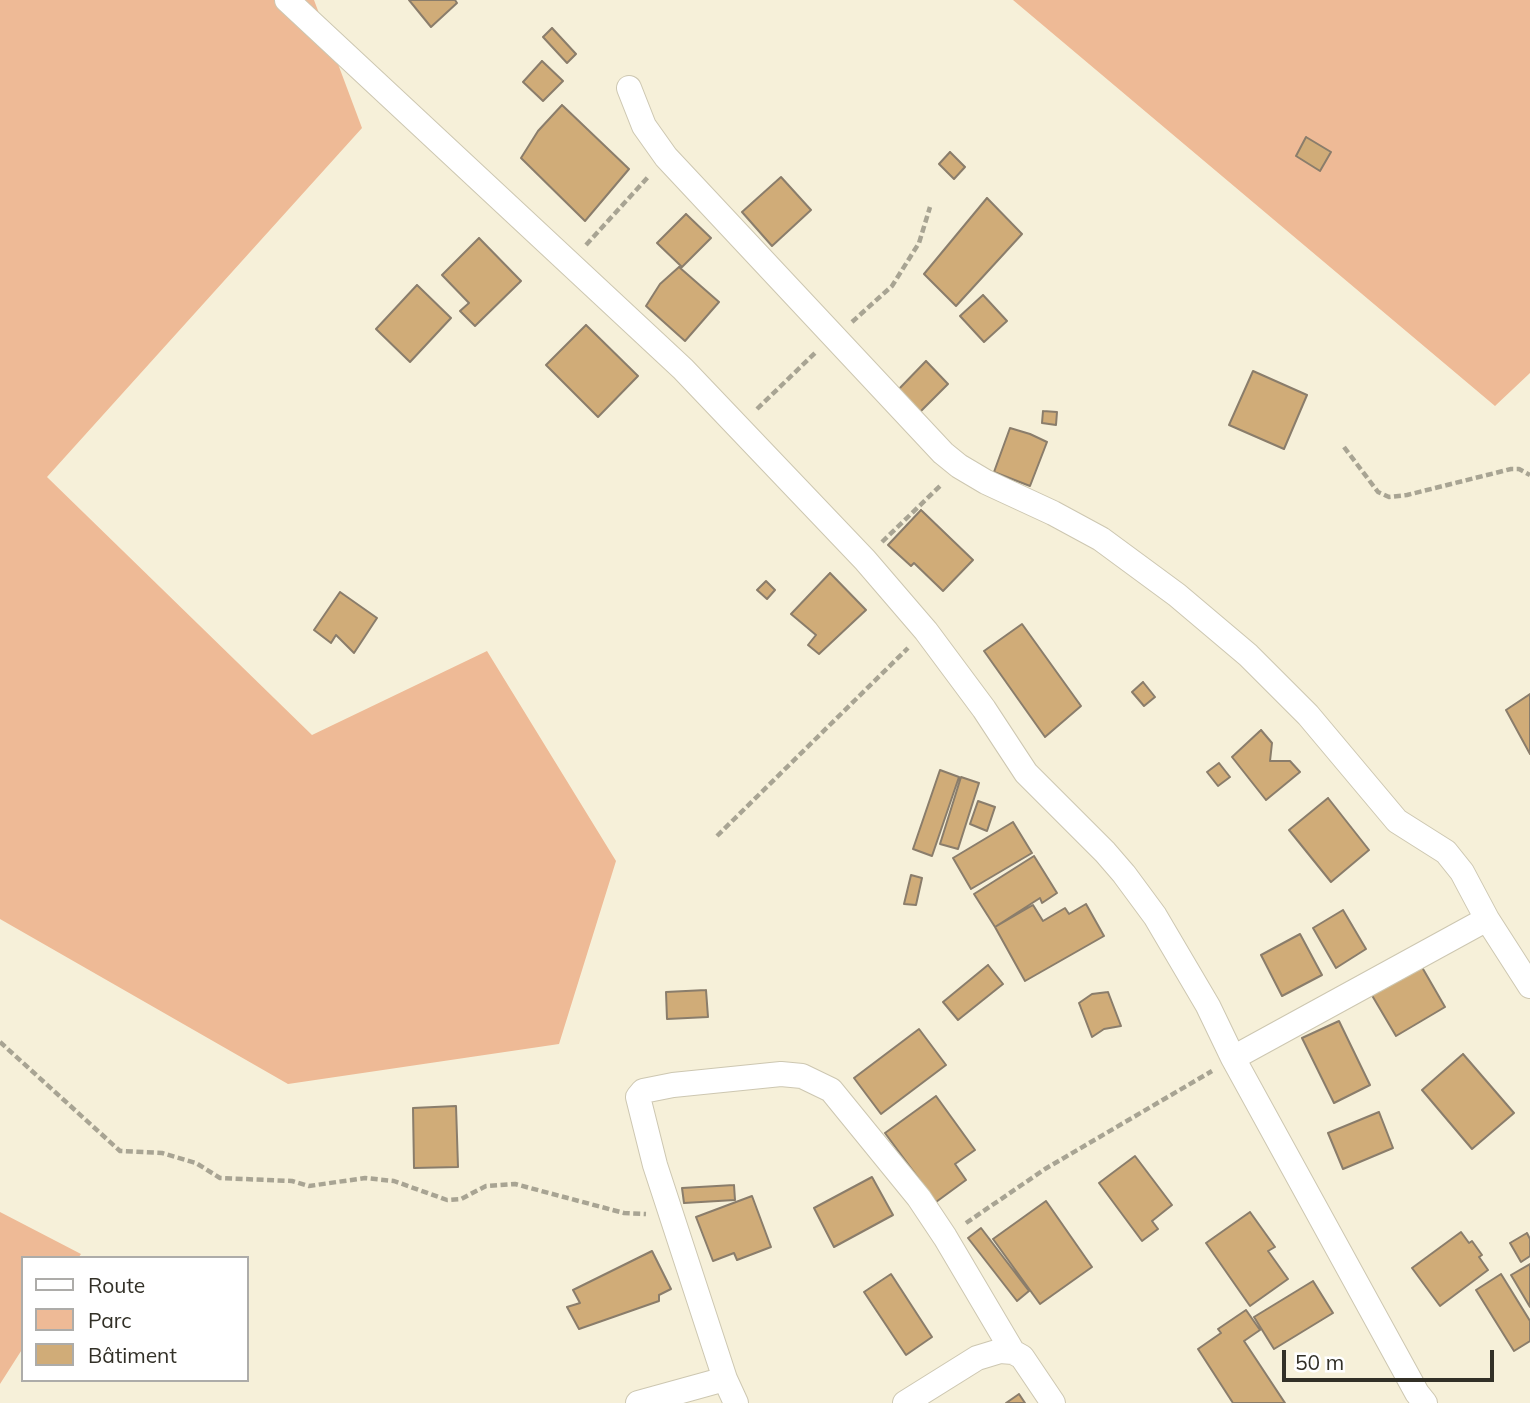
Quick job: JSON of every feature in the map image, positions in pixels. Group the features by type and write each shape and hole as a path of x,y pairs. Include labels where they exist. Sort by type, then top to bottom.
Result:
{"street":[{"path":"287,0 683,369 865,560 926,631 984,709 1026,772 1105,852 1155,916 1208,1006 1415,1400"},
{"path":"629,88 644,126 666,158 943,453 959,466 1101,539 1177,595 1248,655 1308,715 1397,821 1446,852 1462,872 1487,919 1530,986"},
{"path":"1233,1058 1487,919"},
{"path":"736,1403 725,1379 671,1215 638,1097 639,1093 673,1085 781,1074 802,1076 831,1090 919,1198 1013,1352 1022,1357 1053,1403"},
{"path":"905,1403 977,1358 990,1353 1013,1352"},
{"path":"638,1403 725,1379"}],"path":[{"path":"570,262 666,158"},
{"path":"1344,447 1378,492 1389,497 1511,469 1519,469 1530,475"},
{"path":"865,560 959,466"},
{"path":"717,836 926,631"},
{"path":"0,1042 120,1151 162,1153 196,1163 220,1178 292,1181 309,1186 366,1178 394,1181 447,1200 461,1199 486,1186 515,1184 624,1213 671,1215"},
{"path":"945,1237 1045,1169 1233,1058"}],"green space":[{"path":"0,0 314,0 362,128 47,477 312,735 487,651 616,861 559,1044 288,1084 0,919"},
{"path":"1013,0 1530,0 1530,373 1495,406"},
{"path":"0,1212 81,1254 21,1256 21,1351 0,1384"}],"building":[{"path":"409,0 455,0 457,3 431,27"},
{"path":"552,28 576,54 567,63 543,37"},
{"path":"542,61 563,81 543,101 523,82"},
{"path":"562,105 629,169 585,221 521,158 538,131"},
{"path":"1306,137 1331,152 1320,171 1296,156"},
{"path":"950,152 965,167 954,179 939,164"},
{"path":"781,177 811,210 772,246 742,212"},
{"path":"987,198 1022,234 956,306 924,274"},
{"path":"686,214 711,238 682,267 657,243"},
{"path":"479,238 521,281 475,326 460,311 469,303 442,275"},
{"path":"679,267 719,302 685,341 646,306 660,284"},
{"path":"417,285 451,318 410,362 376,329"},
{"path":"983,295 1007,321 984,342 960,316"},
{"path":"586,325 638,376 598,417 546,365"},
{"path":"926,361 948,384 919,413 897,391"},
{"path":"1253,371 1307,395 1284,449 1229,425"},
{"path":"1043,411 1057,412 1056,425 1042,423"},
{"path":"1010,428 1047,442 1030,486 994,472"},
{"path":"921,510 973,560 943,591 914,563 911,566 888,545"},
{"path":"830,573 866,610 819,654 808,645 816,635 791,614"},
{"path":"766,581 775,590 767,599 757,590"},
{"path":"340,592 377,618 354,653 336,635 331,643 314,630"},
{"path":"1022,624 1081,706 1045,737 984,651"},
{"path":"1143,682 1155,697 1144,706 1132,692"},
{"path":"1530,694 1530,754 1506,710"},
{"path":"1261,730 1272,743 1270,761 1290,761 1300,772 1266,800 1232,757"},
{"path":"1219,763 1230,777 1218,786 1207,772"},
{"path":"940,770 959,777 932,856 913,849"},
{"path":"961,777 979,783 958,849 940,844"},
{"path":"1328,798 1369,850 1331,882 1289,830"},
{"path":"978,801 995,807 987,831 970,824"},
{"path":"1013,822 1032,853 971,889 953,858"},
{"path":"1034,856 1057,893 1042,903 1040,898 995,927 974,894"},
{"path":"911,875 922,878 916,905 904,904"},
{"path":"1086,904 1104,936 1025,981 995,927 1033,905 1043,921 1065,908 1069,914"},
{"path":"1343,910 1366,949 1336,968 1313,928"},
{"path":"1300,934 1322,975 1282,996 1261,955"},
{"path":"1419,962 1445,1007 1396,1036 1370,992"},
{"path":"988,965 1003,984 958,1020 943,1002"},
{"path":"706,990 708,1017 667,1019 666,992"},
{"path":"1108,992 1121,1026 1104,1029 1092,1037 1079,1003 1092,994"},
{"path":"1339,1021 1370,1085 1334,1103 1302,1038"},
{"path":"919,1029 946,1065 881,1114 854,1078"},
{"path":"1463,1054 1514,1113 1472,1149 1422,1090"},
{"path":"936,1096 975,1150 955,1164 966,1180 936,1202 885,1133"},
{"path":"456,1106 458,1167 414,1168 413,1108"},
{"path":"1379,1112 1393,1148 1343,1169 1328,1133"},
{"path":"1135,1156 1172,1205 1152,1221 1158,1229 1142,1241 1099,1183"},
{"path":"872,1177 893,1215 834,1247 814,1208"},
{"path":"734,1185 735,1200 684,1203 682,1188"},
{"path":"752,1196 771,1247 737,1260 734,1253 713,1261 696,1217"},
{"path":"1046,1201 1092,1267 1040,1304 993,1239"},
{"path":"1250,1212 1275,1247 1268,1251 1288,1279 1250,1306 1206,1243"},
{"path":"981,1228 1029,1291 1017,1301 968,1238"},
{"path":"1461,1232 1482,1255 1479,1257 1488,1270 1440,1306 1412,1268"},
{"path":"1527,1233 1530,1239 1530,1256 1521,1262 1510,1243"},
{"path":"652,1251 671,1289 659,1295 659,1301 579,1329 567,1307 580,1303 573,1290"},
{"path":"1530,1264 1530,1307 1511,1275"},
{"path":"891,1274 932,1337 906,1355 864,1292"},
{"path":"1501,1274 1530,1321 1530,1341 1514,1351 1476,1290"},
{"path":"1313,1281 1333,1313 1274,1349 1254,1317"},
{"path":"1246,1310 1260,1330 1244,1341 1285,1403 1233,1403 1198,1349 1221,1333 1218,1329"},
{"path":"1019,1394 1025,1403 1006,1403"}]}
